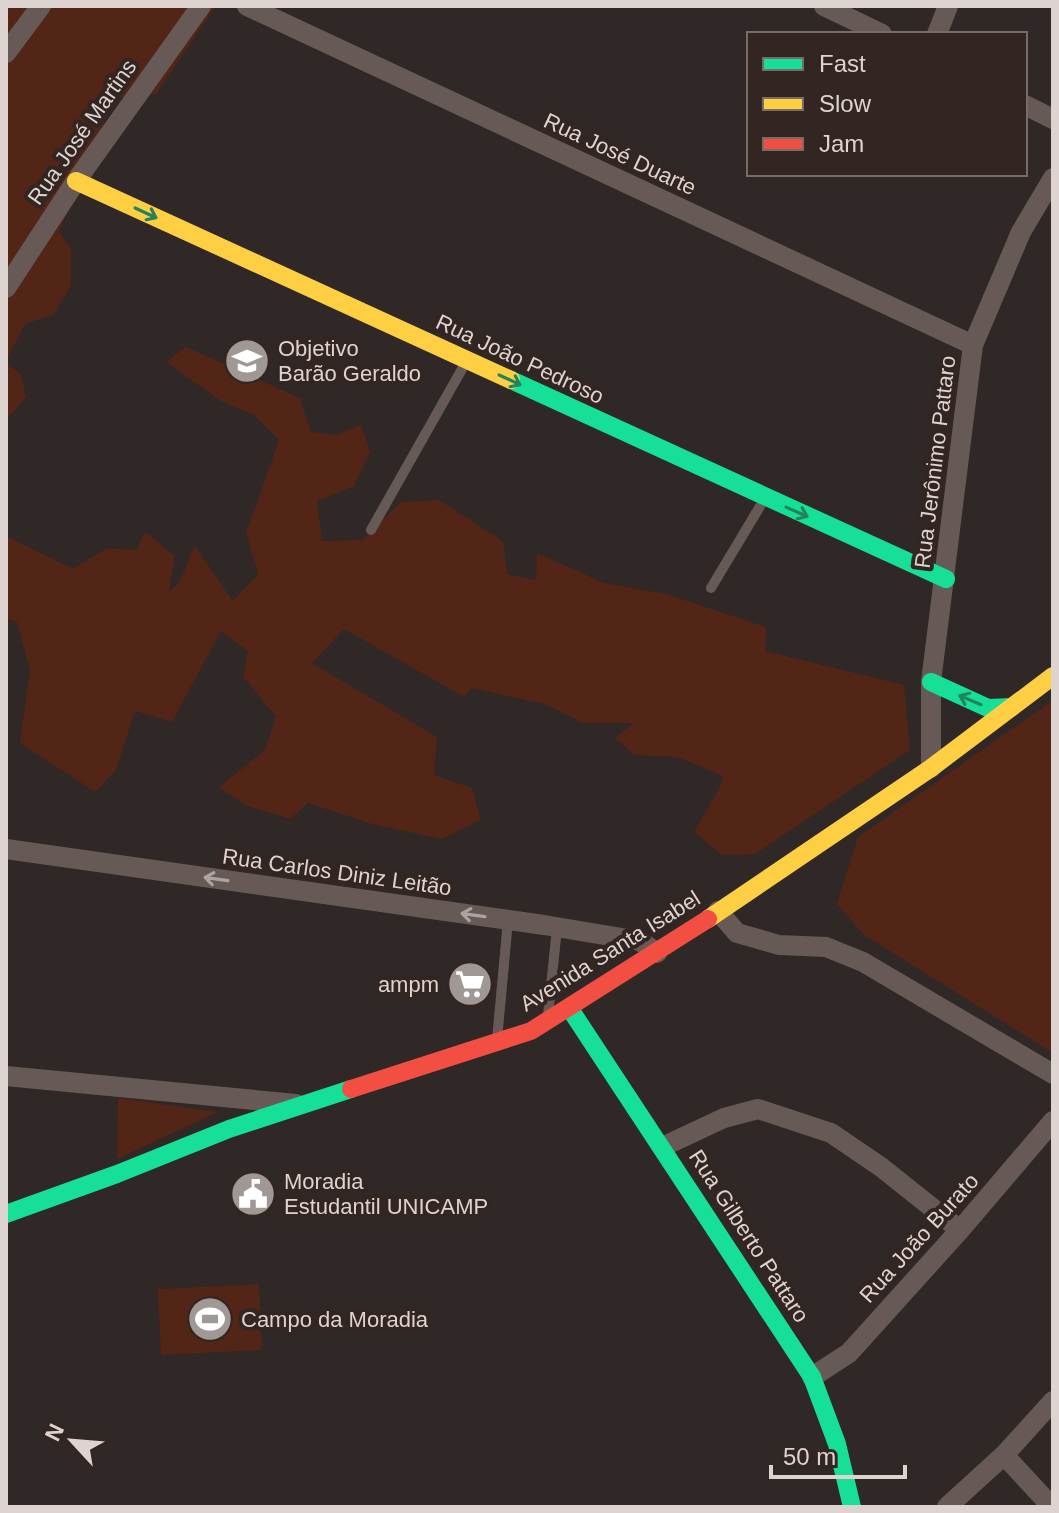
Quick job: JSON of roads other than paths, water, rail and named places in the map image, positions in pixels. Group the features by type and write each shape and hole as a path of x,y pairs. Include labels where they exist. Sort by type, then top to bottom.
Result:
{"main road":[{"name":"Rua João Pedroso","path":"76,181 946,579"},
{"name":"Avenida Santa Isabel","path":"10,1206 117,1174 229,1129 528,1032 657,953 931,768 1053,676"},
{"path":"931,682 988,708 1012,707"},
{"name":"Rua Gilberto Pattaro","path":"570,1009 812,1377 837,1444 852,1507"}],"street":[{"path":"6,53 41,6"},
{"name":"Rua José Martins","path":"6,288 76,181 201,6"},
{"name":"Rua José Duarte","path":"247,6 973,345"},
{"path":"824,6 878,32"},
{"path":"938,32 948,6"},
{"path":"1027,106 1053,119"},
{"name":"Rua Jerônimo Pattaro","path":"931,768 931,682 973,345 1021,232 1053,178"},
{"name":"Rua Carlos Diniz Leitão","path":"6,849 640,941 657,953"},
{"path":"718,911 737,933 779,945 826,947 863,962 1053,1074"},
{"path":"6,1076 304,1105"},
{"path":"662,1147 724,1118 758,1109 831,1133 881,1167 960,1230"},
{"name":"Rua João Burato","path":"812,1377 849,1353 1053,1121"},
{"path":"947,1507 1004,1455 1053,1401"},
{"path":"1004,1455 1052,1507"}],"lane":[{"path":"371,530 467,361"},
{"path":"711,588 765,498"},
{"path":"497,1042 508,920"},
{"path":"547,1021 557,928"}],"place":[{"name":"Objetivo Barão Geraldo","path":"247,361"},
{"name":"ampm","path":"470,984"},
{"name":"Moradia Estudantil UNICAMP","path":"253,1194"},
{"name":"Campo da Moradia","path":"210,1319"}]}
